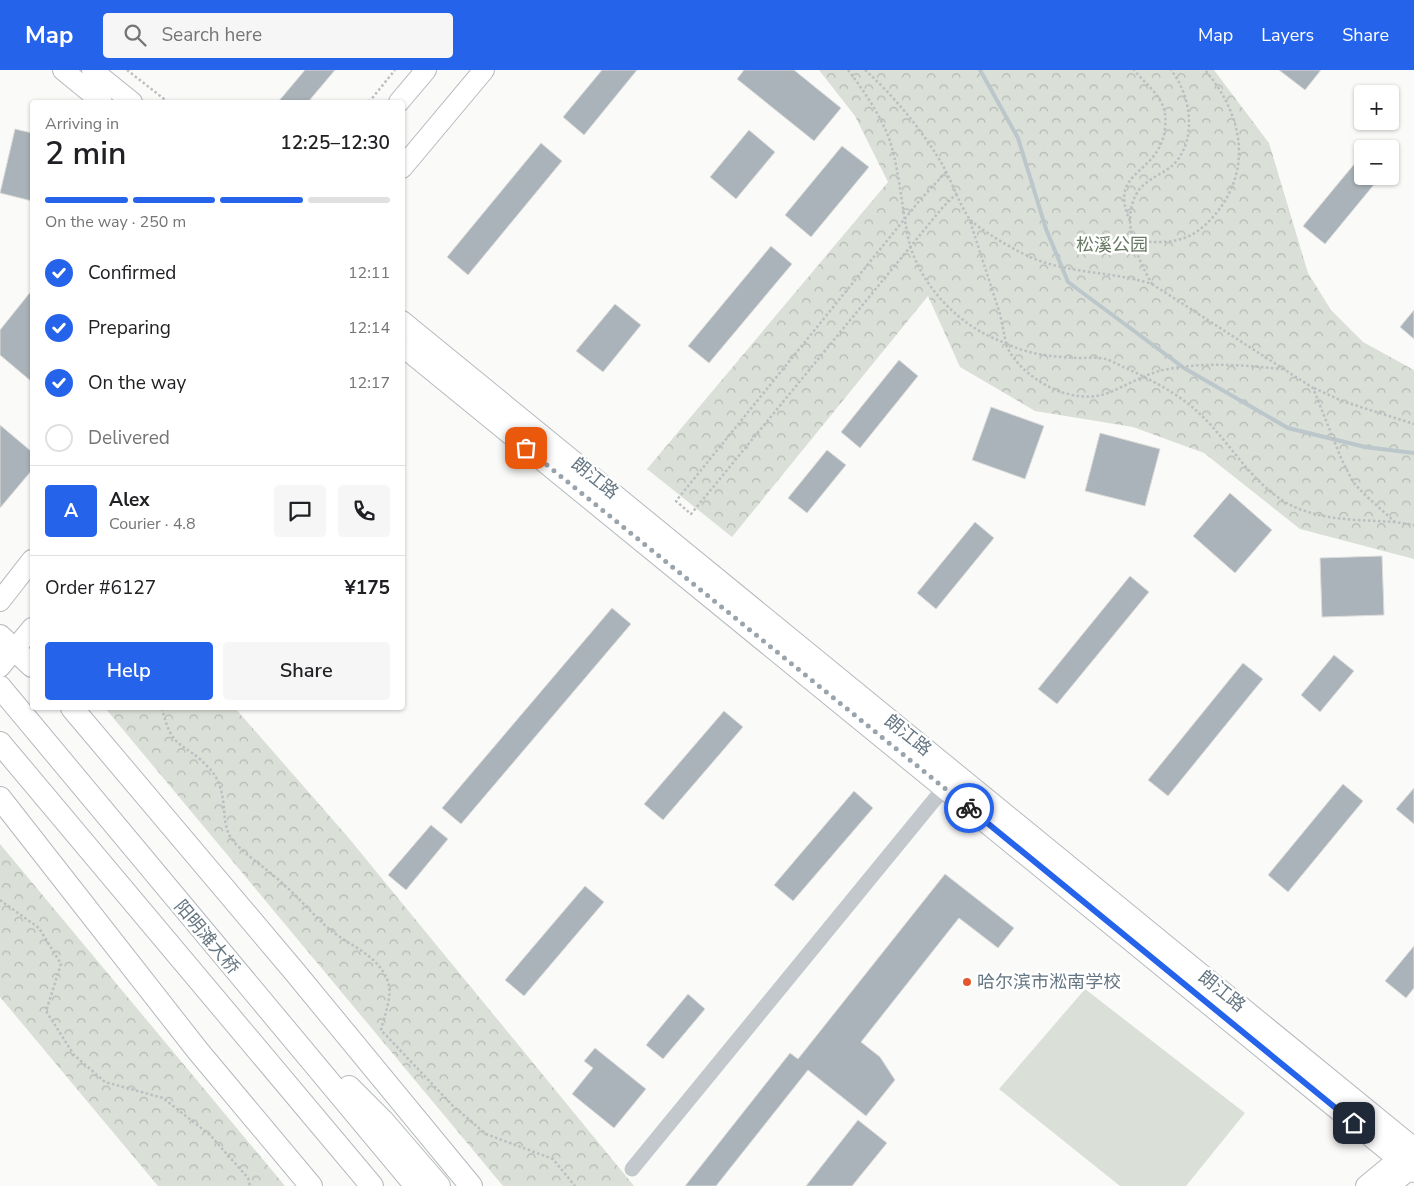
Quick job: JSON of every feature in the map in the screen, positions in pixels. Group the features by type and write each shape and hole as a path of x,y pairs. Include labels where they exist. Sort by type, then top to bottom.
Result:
{"highway":[{"path":"7,643 30,664"},
{"name":"阳明滩大桥","path":"0,687 259,1001 416,1186"},
{"path":"74,710 294,971 471,1186"},
{"name":"阳明滩大桥","path":"0,743 372,1186"},
{"path":"0,798 198,1051 311,1186"},
{"path":"259,1001 383,1121 439,1186"}],"main road":[{"path":"62,70 100,100"},
{"path":"92,70 130,100"},
{"path":"401,100 426,70"},
{"path":"405,164 484,70"},
{"name":"朗江路","path":"405,323 1411,1158"},
{"name":"朗江路","path":"405,348 944,788 1411,1158"},
{"path":"0,601 30,563"},
{"path":"0,667 7,643 30,629"},
{"path":"1366,1186 1411,1158"},
{"path":"1389,1186 1411,1158"}],"street":[{"path":"632,1169 944,788"}],"path":[{"path":"128,70 166,100"},
{"path":"371,100 396,70"},
{"path":"848,70 876,109 889,138 902,188 910,247 924,273 959,318 990,338 1031,353 1055,357 1098,357 1110,360 1170,392 1199,412 1254,477 1290,504 1304,511 1335,518 1414,525"},
{"path":"864,70 913,122 946,172 970,220 1000,314 1006,343 1012,359 1031,377 1056,390 1075,396 1092,396 1106,394 1142,377 1165,369 1208,364 1284,369"},
{"path":"1134,70 1148,84 1162,104 1166,124 1162,145 1157,154 1126,185 1123,206 1130,221 1140,264 1152,284"},
{"path":"1130,221 1139,190 1174,163 1187,140 1190,126 1186,102 1178,79 1171,70"},
{"path":"1134,241 1168,242 1186,238 1213,218 1232,187 1239,160 1238,133 1227,101 1205,70"},
{"path":"946,172 905,219 676,501 692,514 910,247 957,193"},
{"path":"970,220 1015,250 1045,263 1132,277 1152,284 1313,388 1342,401 1414,424"},
{"path":"1313,388 1347,471 1365,495 1396,522"},
{"path":"163,710 168,731 179,745 210,768 220,784 225,799 225,823 232,840 274,876 331,931 362,949 380,969 388,982 388,1000 381,1030 454,1106 486,1134 552,1160 575,1186"},
{"path":"0,900 39,928 61,964 46,1011 74,1054 106,1082 163,1098 210,1135 248,1178 250,1186"}],"green space":[{"name":"松溪公园","path":"819,70 1214,70 1269,143 1308,273 1331,310 1363,342 1414,370 1414,559 1300,529 1204,453 1133,427 1035,411 960,367 928,296 732,537 647,469 888,182 855,116"},
{"path":"107,710 237,710 347,836 634,1186 503,1186"},
{"path":"0,844 285,1186 158,1186 0,997"},
{"path":"1085,989 1245,1113 1186,1186 1120,1186 999,1089"}],"building":[{"path":"305,70 335,70 310,100 280,100"},
{"path":"602,70 637,70 584,135 563,117"},
{"path":"744,70 794,70 841,108 814,141 737,79"},
{"path":"1279,70 1321,70 1305,90"},
{"path":"15,129 30,133 30,200 0,193"},
{"path":"749,130 775,152 736,199 710,177"},
{"path":"541,143 562,161 468,275 447,257"},
{"path":"842,146 869,167 811,237 785,215"},
{"path":"1354,164 1354,185 1374,185 1325,244 1303,226"},
{"path":"771,246 792,264 709,363 688,346"},
{"path":"30,292 30,380 0,355 0,330"},
{"path":"615,304 641,325 603,372 576,351"},
{"path":"1414,310 1414,339 1400,327"},
{"path":"899,360 918,376 860,448 841,432"},
{"path":"991,407 1044,426 1025,479 972,460"},
{"path":"0,425 30,450 30,472 0,508"},
{"path":"1100,433 1160,449 1145,506 1085,491"},
{"path":"827,450 846,465 807,513 788,498"},
{"path":"1230,493 1272,530 1235,573 1193,536"},
{"path":"975,522 994,538 936,609 917,593"},
{"path":"1382,556 1384,615 1322,617 1320,558"},
{"path":"1130,576 1149,592 1057,704 1038,689"},
{"path":"612,608 631,624 461,824 442,808"},
{"path":"1334,655 1354,671 1320,712 1301,695"},
{"path":"1243,663 1263,679 1168,796 1148,780"},
{"path":"724,711 743,727 663,820 644,804"},
{"path":"1343,784 1363,801 1288,892 1268,875"},
{"path":"1414,788 1414,824 1396,809"},
{"path":"854,791 873,808 793,901 774,885"},
{"path":"431,825 448,839 406,890 388,875"},
{"path":"945,874 1014,928 998,948 959,918 861,1042 880,1057 895,1080 866,1116 808,1070 716,1186 685,1186 790,1053 798,1059"},
{"path":"585,886 604,902 524,996 505,980"},
{"path":"1414,946 1414,988 1406,998 1385,981"},
{"path":"688,994 705,1009 663,1059 646,1045"},
{"path":"595,1048 646,1089 614,1128 572,1094 593,1068 584,1061"},
{"path":"858,1120 887,1143 852,1186 806,1186"}],"waterway":[{"path":"980,70 1018,138 1046,229 1068,282 1184,368 1288,428 1365,447 1414,453"}],"way so far":[{"path":"526,448 969,808"}],"place":[{"name":"哈尔滨市淞南学校","path":"967,982"}],"route":[{"path":"969,808 1354,1123"}]}
